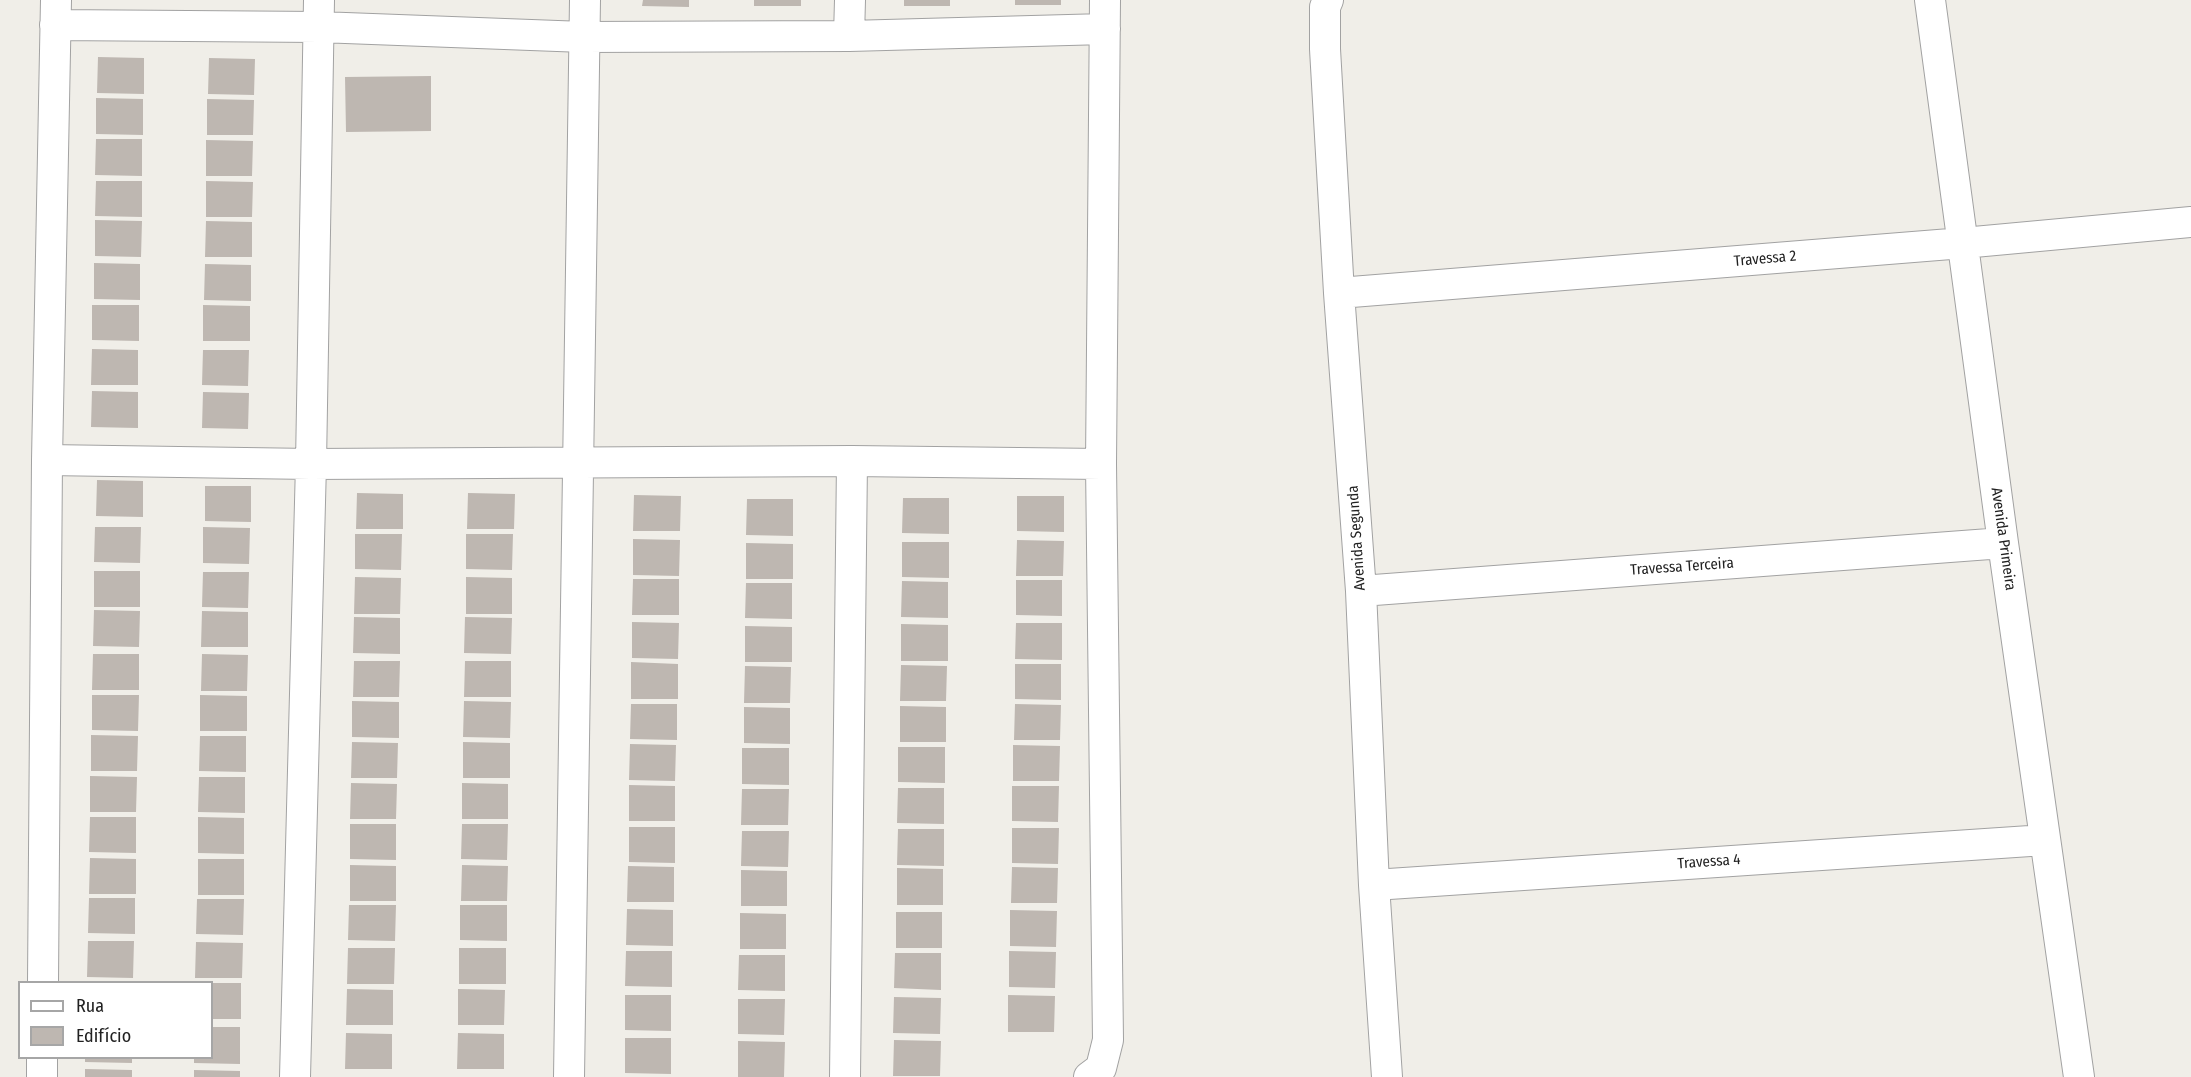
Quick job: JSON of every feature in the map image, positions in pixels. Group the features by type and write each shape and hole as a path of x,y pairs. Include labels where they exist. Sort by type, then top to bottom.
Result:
{"street":[{"path":"569,1077 585,0"},
{"path":"849,36 850,0"},
{"name":"Avenida Segunda","path":"1328,0 1325,7 1325,49 1339,293 1361,591 1374,885 1387,1077"},
{"name":"Avenida Primeira","path":"1930,0 2003,543 2079,1077"},
{"path":"43,981 47,460 56,13 319,13 584,37 849,36 1105,14 1101,464 1108,1040 1101,1068 1089,1077"},
{"path":"295,1077 311,464 319,13"},
{"name":"Travessa 2","path":"1339,293 1963,243 2191,222"},
{"path":"47,460 311,464 852,461 1101,464"},
{"path":"845,1077 852,461"},
{"name":"Travessa Terceira","path":"1361,591 2003,543"},
{"name":"Travessa 4","path":"1374,885 2045,840"},
{"path":"42,1059 42,1077"}],"building":[{"path":"643,0 689,0 689,7 642,6"},
{"path":"754,0 801,0 801,6 754,6"},
{"path":"904,0 950,0 950,6 904,6"},
{"path":"1015,0 1061,0 1061,5 1015,5"},
{"path":"98,57 144,58 144,94 97,93"},
{"path":"209,58 255,59 254,95 208,94"},
{"path":"431,76 431,131 346,132 345,77"},
{"path":"96,98 143,99 143,135 96,134"},
{"path":"207,99 254,100 253,135 207,135"},
{"path":"96,139 142,139 142,176 95,175"},
{"path":"206,140 253,141 252,176 206,176"},
{"path":"96,181 142,181 142,217 95,216"},
{"path":"206,181 253,182 252,217 206,217"},
{"path":"95,220 142,221 141,257 95,256"},
{"path":"206,221 252,222 252,257 205,257"},
{"path":"94,263 140,264 140,300 94,299"},
{"path":"205,264 251,265 251,301 204,300"},
{"path":"92,305 139,305 139,341 92,340"},
{"path":"203,305 250,306 250,341 203,341"},
{"path":"92,349 138,350 138,385 91,385"},
{"path":"203,350 249,350 248,386 202,385"},
{"path":"92,391 138,392 138,428 91,427"},
{"path":"203,392 249,393 248,429 202,428"},
{"path":"97,480 143,481 143,517 96,516"},
{"path":"205,486 251,486 251,522 205,521"},
{"path":"357,493 403,494 403,529 356,529"},
{"path":"468,493 515,494 514,529 467,529"},
{"path":"634,495 681,496 680,531 633,531"},
{"path":"1017,496 1064,496 1064,532 1017,531"},
{"path":"903,498 949,498 949,534 902,533"},
{"path":"747,499 793,499 793,536 746,535"},
{"path":"95,527 141,527 140,563 94,562"},
{"path":"203,527 250,528 249,564 203,563"},
{"path":"355,534 402,534 401,570 355,569"},
{"path":"466,534 513,534 512,570 466,569"},
{"path":"633,539 680,540 679,576 633,575"},
{"path":"1017,540 1064,541 1063,576 1016,576"},
{"path":"902,542 949,542 949,578 902,577"},
{"path":"746,543 793,544 793,579 746,579"},
{"path":"94,571 140,571 140,607 94,607"},
{"path":"203,572 249,572 248,608 202,607"},
{"path":"355,577 401,578 400,614 354,614"},
{"path":"466,577 512,578 512,614 466,614"},
{"path":"633,579 679,579 679,615 632,615"},
{"path":"1016,580 1062,580 1062,616 1016,615"},
{"path":"902,581 948,582 948,618 901,617"},
{"path":"746,583 792,583 792,619 745,618"},
{"path":"94,610 140,611 139,647 93,646"},
{"path":"202,611 248,612 248,647 201,647"},
{"path":"354,617 400,618 400,654 353,653"},
{"path":"465,617 512,618 511,654 464,653"},
{"path":"632,622 679,623 678,659 632,658"},
{"path":"1016,623 1062,623 1062,660 1015,659"},
{"path":"901,624 948,625 948,661 901,661"},
{"path":"745,626 792,627 792,662 745,662"},
{"path":"93,654 139,654 139,690 92,690"},
{"path":"202,654 248,655 247,691 201,691"},
{"path":"354,661 400,661 399,697 353,697"},
{"path":"465,661 511,661 511,697 464,697"},
{"path":"631,662 678,664 678,699 631,699"},
{"path":"1015,664 1061,664 1061,700 1015,699"},
{"path":"901,665 947,666 946,701 900,701"},
{"path":"745,666 791,667 790,703 744,703"},
{"path":"92,695 139,695 138,731 92,730"},
{"path":"200,695 247,696 247,731 200,731"},
{"path":"352,701 399,702 399,738 352,737"},
{"path":"464,701 511,702 510,738 463,737"},
{"path":"631,704 677,704 677,740 630,739"},
{"path":"1015,704 1061,705 1060,740 1014,740"},
{"path":"900,706 946,707 946,742 900,742"},
{"path":"744,707 790,708 790,744 744,743"},
{"path":"91,735 138,736 137,771 91,771"},
{"path":"200,736 246,736 246,772 199,771"},
{"path":"352,742 398,743 397,778 351,778"},
{"path":"463,742 510,743 510,778 463,778"},
{"path":"630,744 676,745 675,781 629,780"},
{"path":"1013,745 1060,746 1059,781 1013,781"},
{"path":"898,747 945,747 945,783 898,782"},
{"path":"742,748 789,748 789,785 742,784"},
{"path":"90,776 137,777 136,812 90,812"},
{"path":"199,777 245,777 245,813 198,812"},
{"path":"351,783 397,784 396,819 350,819"},
{"path":"462,783 508,784 508,819 462,819"},
{"path":"629,785 675,786 675,821 629,821"},
{"path":"1012,786 1059,786 1058,822 1012,821"},
{"path":"898,788 944,788 944,824 897,823"},
{"path":"742,789 789,789 788,825 741,825"},
{"path":"90,817 136,817 136,853 89,852"},
{"path":"198,817 244,818 244,854 198,853"},
{"path":"350,824 396,824 396,860 350,859"},
{"path":"462,824 508,824 507,860 461,859"},
{"path":"629,827 675,827 675,863 629,862"},
{"path":"1012,828 1059,828 1058,864 1012,863"},
{"path":"898,829 944,829 944,866 897,865"},
{"path":"742,831 789,831 788,867 741,866"},
{"path":"90,858 136,859 136,894 89,894"},
{"path":"198,859 244,859 244,895 198,895"},
{"path":"350,865 396,866 396,901 350,901"},
{"path":"462,865 508,866 507,901 461,901"},
{"path":"628,866 674,867 674,902 627,902"},
{"path":"1012,867 1058,868 1057,903 1011,903"},
{"path":"897,868 943,869 943,905 897,905"},
{"path":"741,870 787,871 787,906 741,906"},
{"path":"89,898 135,898 135,934 88,933"},
{"path":"197,899 244,899 243,935 196,934"},
{"path":"349,905 396,905 395,941 348,940"},
{"path":"460,905 507,905 507,941 460,940"},
{"path":"627,909 673,910 673,946 626,945"},
{"path":"1010,910 1057,911 1056,947 1010,946"},
{"path":"896,912 942,912 942,948 896,948"},
{"path":"740,913 786,914 786,949 740,949"},
{"path":"88,941 134,941 133,978 87,977"},
{"path":"196,942 243,943 242,978 195,978"},
{"path":"348,948 395,948 394,984 347,984"},
{"path":"459,948 506,948 506,984 459,984"},
{"path":"626,951 672,951 672,987 625,986"},
{"path":"1009,951 1056,952 1055,988 1009,987"},
{"path":"895,953 941,953 941,990 894,988"},
{"path":"739,955 785,955 785,991 738,990"},
{"path":"213,983 241,983 241,1019 213,1019"},
{"path":"347,989 393,990 393,1025 346,1025"},
{"path":"458,989 505,990 504,1025 458,1025"},
{"path":"625,995 671,995 671,1031 625,1030"},
{"path":"1008,995 1055,996 1054,1032 1008,1032"},
{"path":"894,997 941,998 940,1034 893,1033"},
{"path":"738,999 785,999 784,1035 738,1034"},
{"path":"213,1027 240,1027 240,1064 194,1063 194,1059 213,1059"},
{"path":"346,1033 392,1034 392,1069 345,1069"},
{"path":"458,1033 504,1034 504,1069 457,1069"},
{"path":"625,1038 671,1038 671,1074 625,1073"},
{"path":"894,1040 941,1041 940,1076 893,1076"},
{"path":"738,1041 785,1042 784,1077 738,1077"},
{"path":"85,1059 132,1059 132,1063 85,1062"},
{"path":"85,1069 132,1070 132,1077 85,1077"},
{"path":"194,1070 240,1071 240,1077 194,1077"}]}
